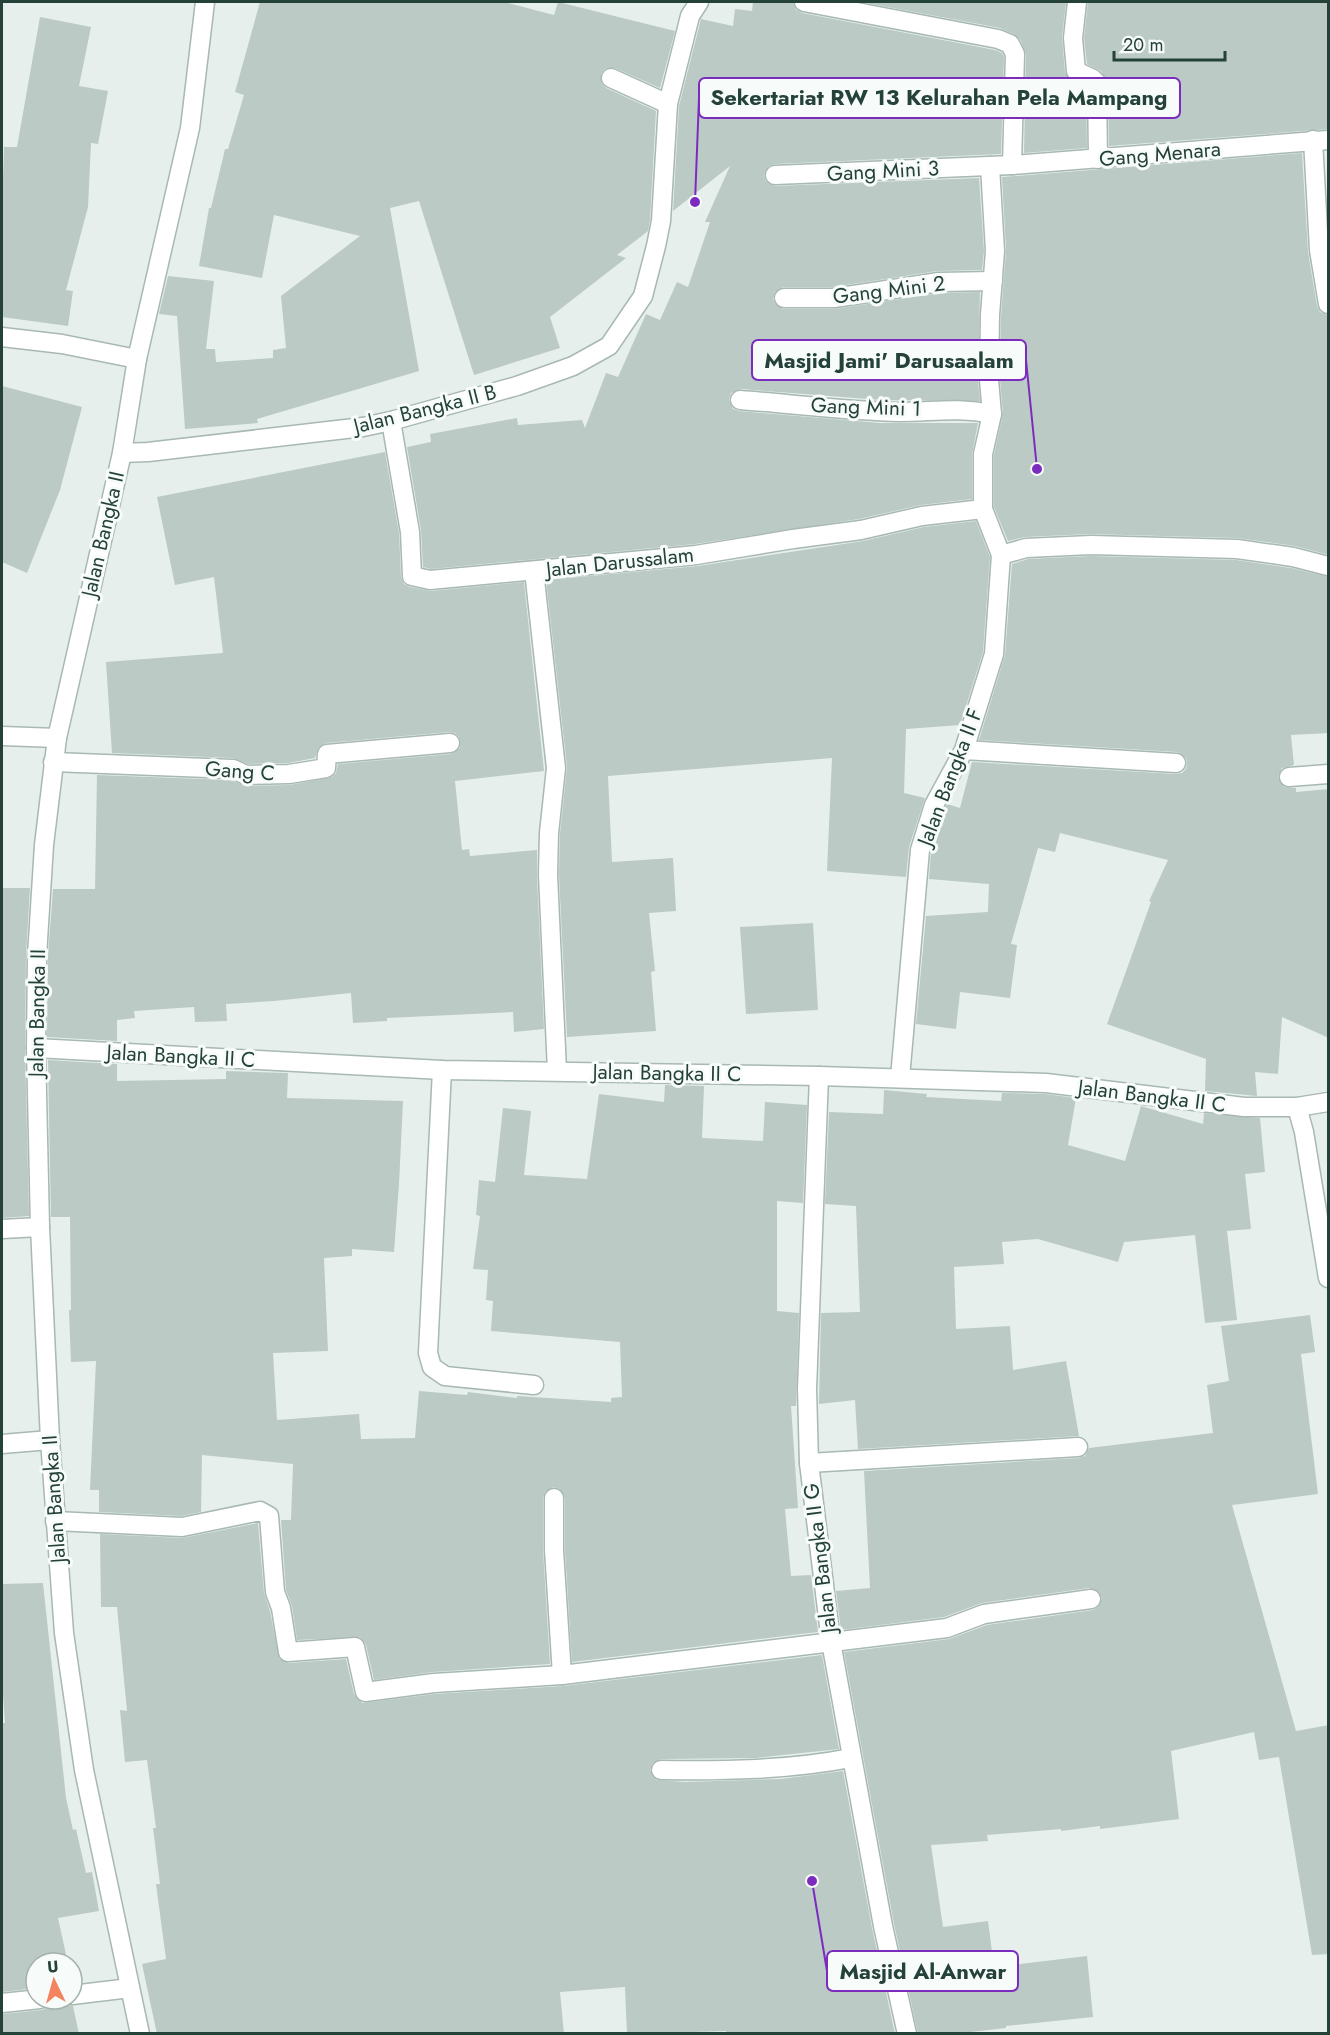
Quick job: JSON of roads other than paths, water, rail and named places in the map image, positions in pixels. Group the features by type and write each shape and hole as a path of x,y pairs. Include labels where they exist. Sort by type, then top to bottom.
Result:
{"street":[{"name":"Jalan Bangka II","path":"140,2034 84,1770 64,1632 50,1440 40,1227 36,1048 37,957 44,845 57,738 122,453 137,359 190,128 205,2"},
{"name":"Jalan Bangka II B","path":"122,453 148,452 352,428 391,421 517,386 573,366 609,346 643,296 661,221 668,104 690,16 699,2"},
{"path":"804,2 998,39 1010,44 1015,54 1012,165"},
{"path":"1077,2 1073,38 1076,71 1097,83 1098,159"},
{"path":"610,78 668,104"},
{"path":"1321,140 1319,250 1329,304"},
{"name":"Gang Menara","path":"990,166 1321,140"},
{"path":"990,166 995,251 989,380 992,414 984,454 983,509 1001,555 1026,548 1091,545 1237,549 1293,557 1329,566"},
{"name":"Gang Mini 3","path":"775,175 990,166"},
{"name":"Gang Mini 2","path":"784,298 834,298 939,282 993,281"},
{"path":"2,337 62,344 137,359"},
{"name":"Gang Mini 1","path":"740,400 901,412 945,409 992,414"},
{"name":"Jalan Darussalam","path":"391,421 410,532 412,576 430,580 696,555 861,530 922,516 983,509"},
{"name":"Jalan Bangka II F","path":"900,1078 920,850 934,805 964,750 994,654 1001,555"},
{"path":"534,571 556,768 549,833 548,875 557,1071"},
{"path":"2,736 57,738"},
{"name":"Gang C","path":"53,762 233,768 246,775 289,774 326,768 327,754 450,743"},
{"path":"964,750 1176,763"},
{"path":"1290,777 1329,774"},
{"name":"Jalan Bangka II C","path":"36,1048 442,1070 819,1076 1046,1083 1244,1107 1297,1107 1329,1102"},
{"path":"442,1070 428,1353 432,1367 445,1376 534,1385"},
{"name":"Jalan Bangka II G","path":"819,1076 807,1389 809,1463 831,1642 883,1926 907,2034"},
{"path":"1297,1107 1304,1132 1329,1278"},
{"path":"2,1229 40,1227"},
{"path":"2,1444 50,1440"},
{"path":"809,1463 1078,1447"},
{"path":"554,1498 554,1550 562,1675"},
{"path":"56,1521 182,1527 260,1511 268,1516 275,1593 281,1608 288,1652 355,1647 365,1692 434,1683 562,1675 947,1628 984,1614 1090,1599"},
{"path":"661,1770 767,1770 851,1758"},
{"path":"84,1994 130,1988"},
{"path":"2,2003 24,2001"}],"place":[{"name":"Sekertariat RW 13 Kelurahan Pela Mampang","path":"695,202"},
{"name":"Masjid Jami' Darusaalam","path":"1037,469"},
{"name":"Masjid Al-Anwar","path":"812,1881"}]}
